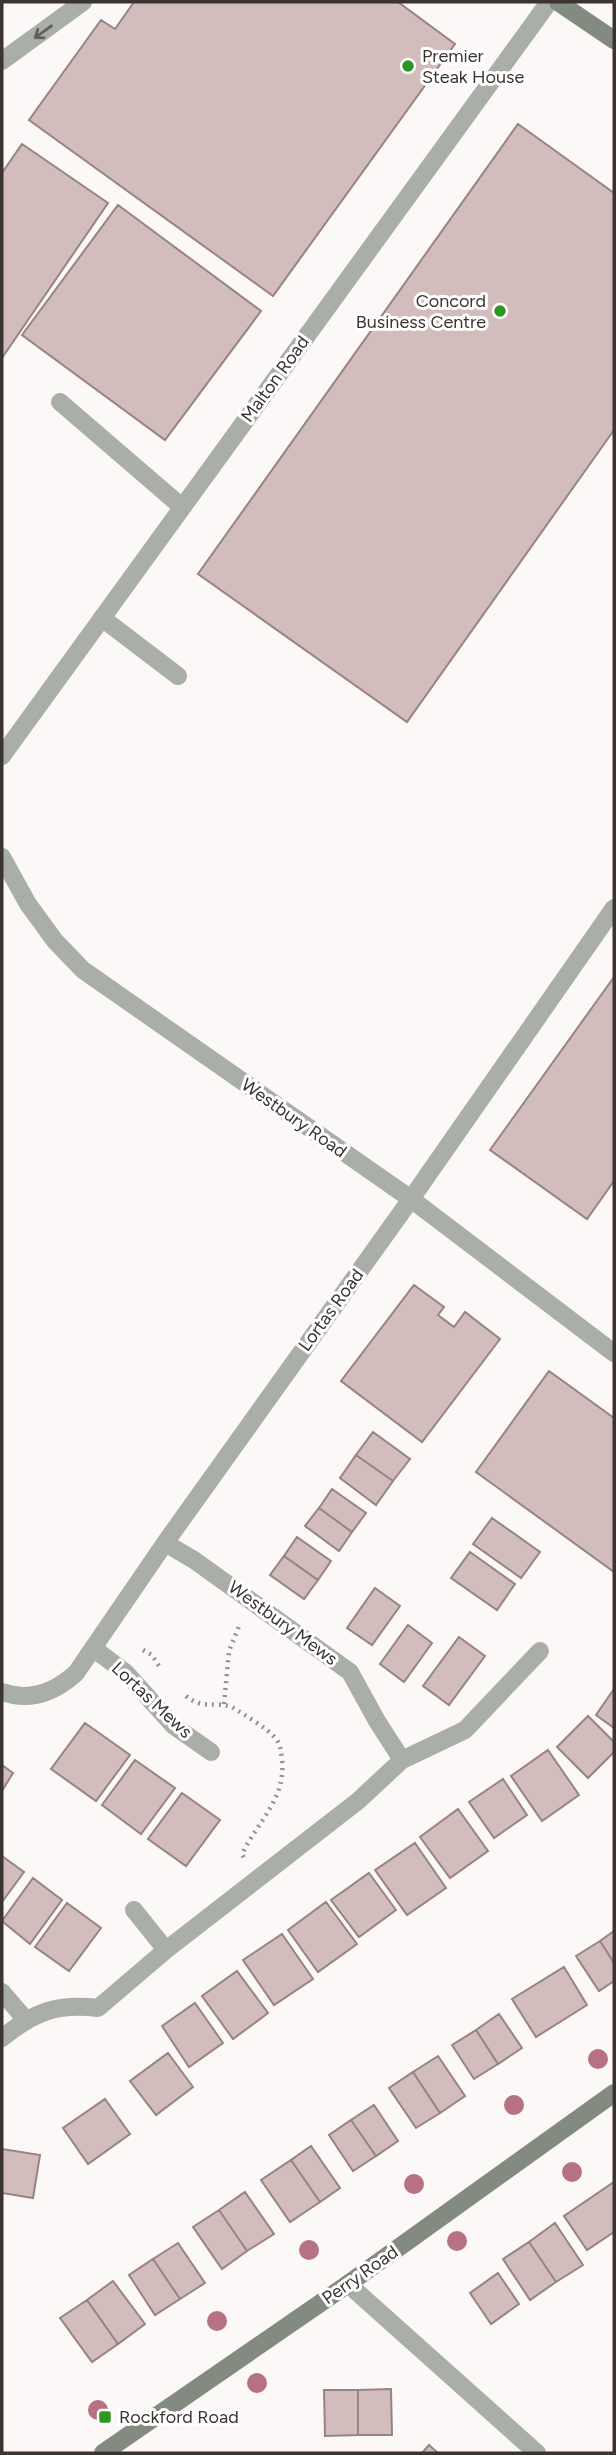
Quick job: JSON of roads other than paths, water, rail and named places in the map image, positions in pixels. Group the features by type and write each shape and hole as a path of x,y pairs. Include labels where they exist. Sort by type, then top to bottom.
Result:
{"street":[{"path":"2,61 83,2"},
{"name":"Malton Road","path":"2,756 549,2"},
{"path":"558,2 614,40"},
{"path":"61,402 182,507"},
{"path":"102,618 178,676"},
{"name":"Westbury Road","path":"2,857 28,904 55,941 83,970 411,1199 614,1353"},
{"name":"Lortas Road","path":"2,1692 20,1697 35,1696 50,1692 76,1674 165,1543 411,1199 614,908"},
{"name":"Westbury Mews","path":"165,1543 194,1560 350,1672 402,1760"},
{"name":"Lortas Mews","path":"93,1648 126,1673 174,1727 211,1752"},
{"path":"2,2039 26,2020 60,2007 99,2008 166,1950 358,1801 402,1760 465,1730 540,1651"},
{"path":"134,1910 166,1950"},
{"path":"2,1992 26,2020"},
{"name":"Perry Road","path":"103,2453 348,2284 614,2092"},
{"path":"348,2284 537,2453"}],"place":[{"name":"Premier Steak House","path":"408,66"},
{"name":"Concord Business Centre","path":"500,311"},
{"name":"Rockford Road","path":"105,2417"}]}
